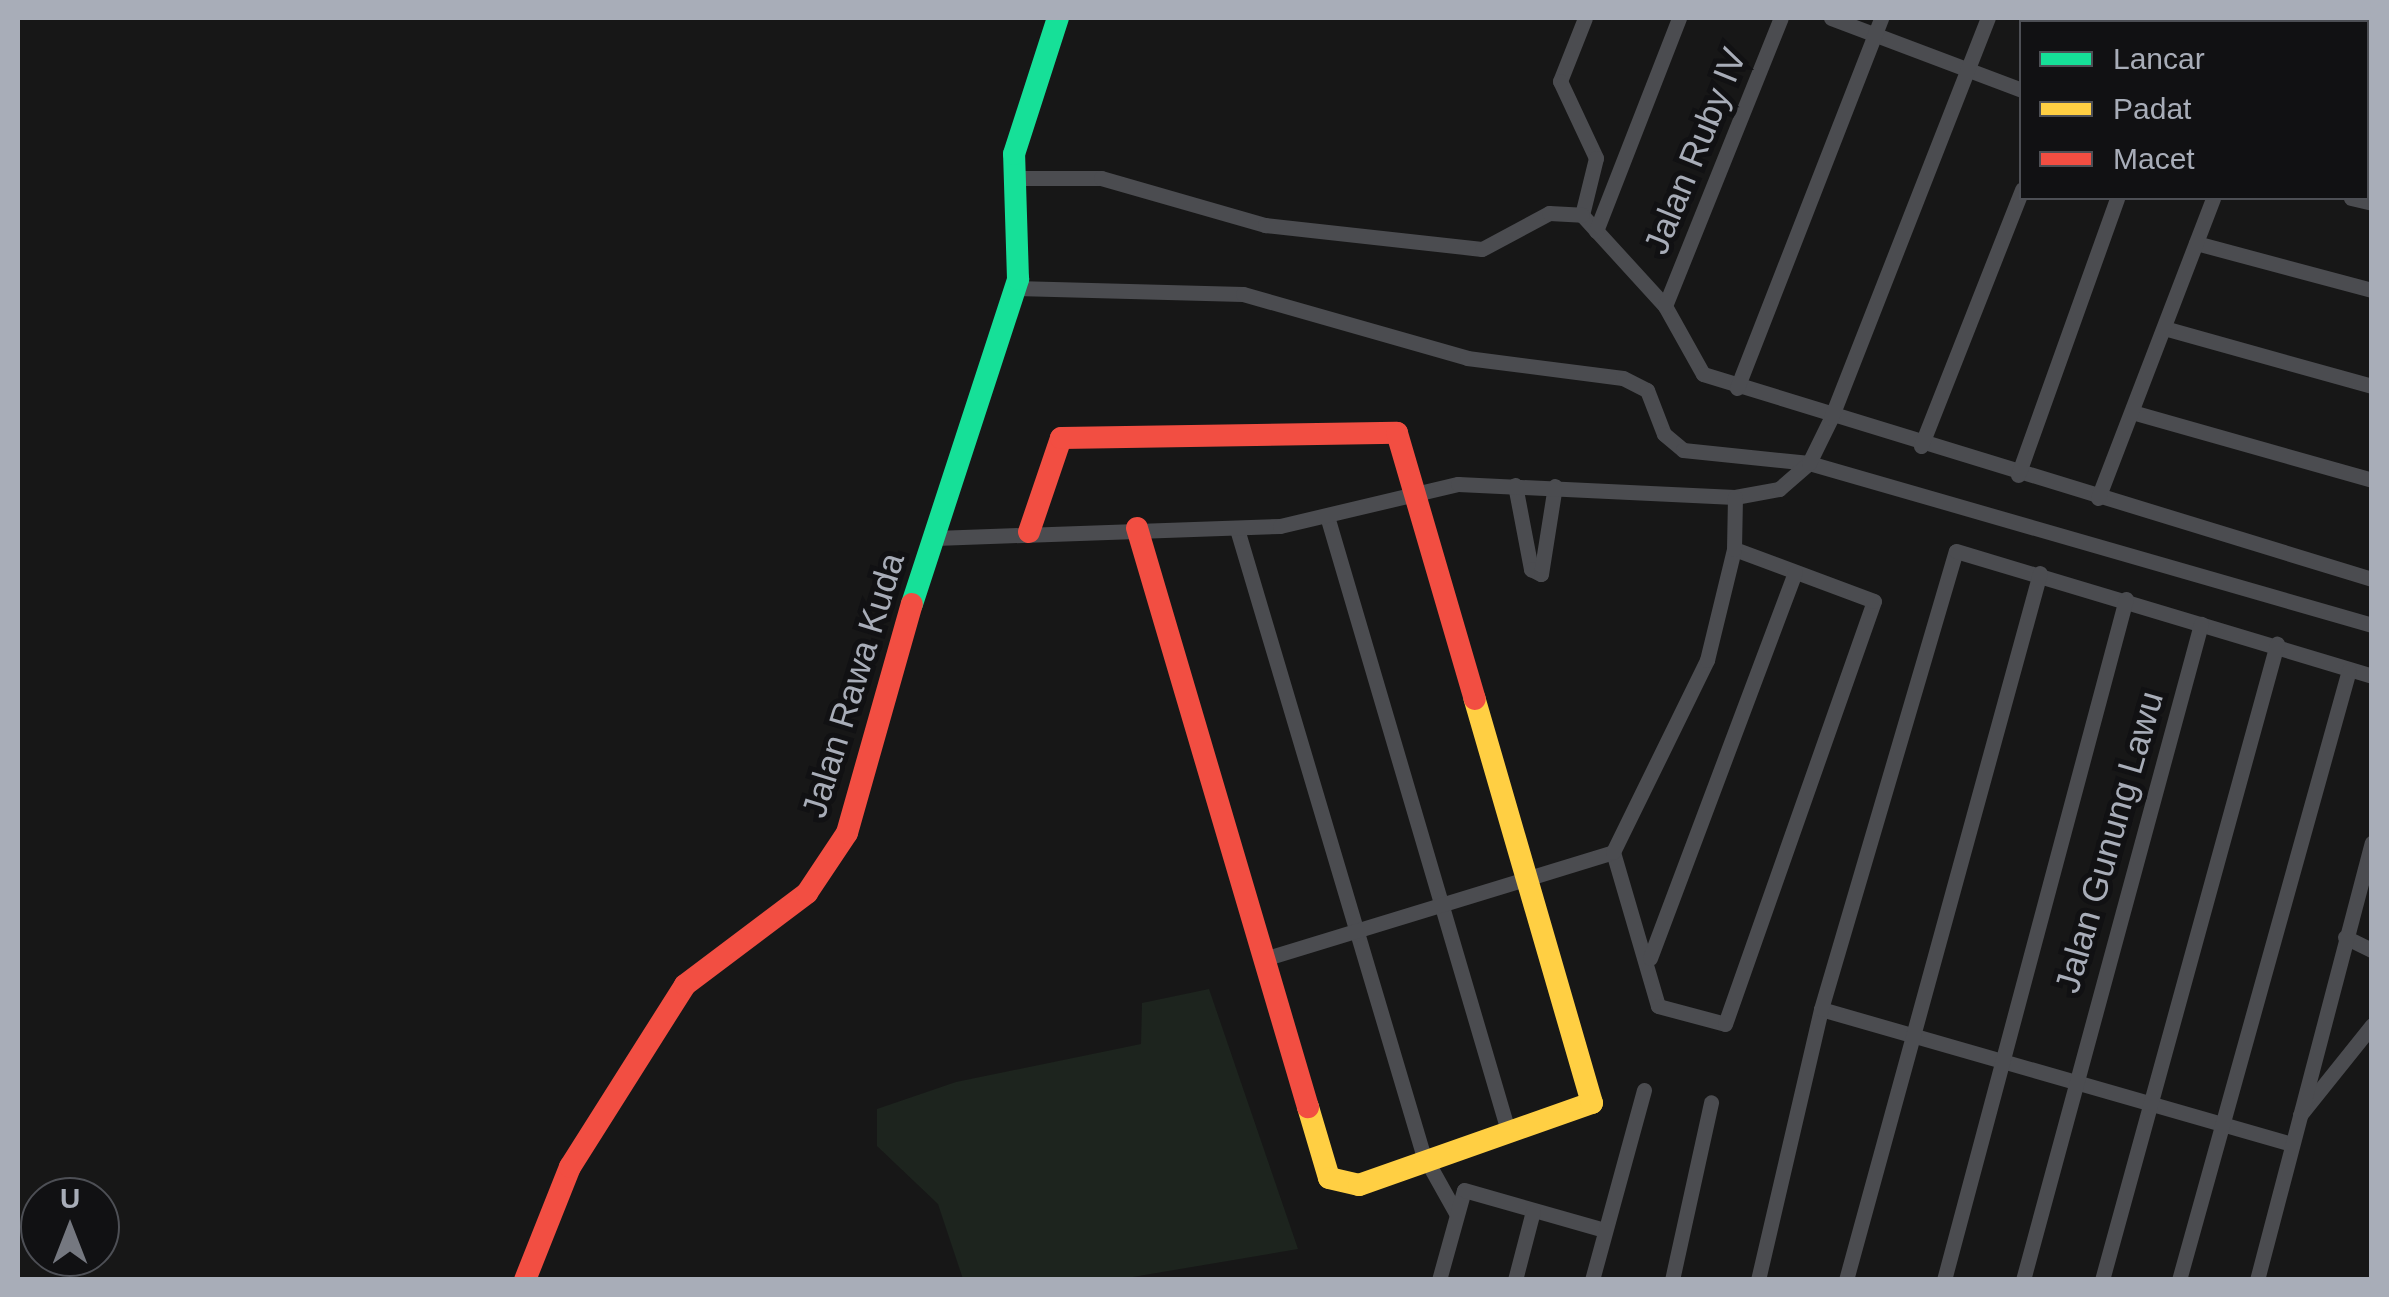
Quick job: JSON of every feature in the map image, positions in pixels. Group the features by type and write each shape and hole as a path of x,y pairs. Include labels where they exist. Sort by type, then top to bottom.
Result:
{"street":[{"name":"Jalan Rawa Kuda","path":"525,1280 562,1180 685,985 806,893 847,833 935,538 959,438 1015,288 1015,178 1028,96 1058,18"},
{"path":"1582,215 1596,158 1560,81 1586,18"},
{"path":"1596,231 1680,18"},
{"name":"Jalan Ruby IV","path":"1665,306 1781,18"},
{"path":"1831,18 2019,89"},
{"path":"1737,388 1880,18"},
{"path":"935,538 1137,528 1236,530 1327,516 1416,487 1555,486 1735,496 1779,489 1809,463 1831,418 1988,18"},
{"path":"1015,178 1102,178 1265,225 1482,249 1549,213 1582,215 1665,306 1703,374 1921,446 2372,580"},
{"path":"1921,446 2019,196"},
{"path":"2018,475 2116,200"},
{"path":"2098,498 2213,200"},
{"path":"2196,243 2372,290"},
{"path":"1015,288 1243,294 1468,358 1623,378 1647,390 1671,445 1809,463 2372,624"},
{"path":"2164,328 2372,386"},
{"path":"2132,412 2372,480"},
{"path":"1030,532 1054,444 1070,436 1384,428 1398,433 1593,1096 1509,1134 1360,1184 1329,1178 1137,528"},
{"path":"1515,486 1532,569 1541,574 1555,486"},
{"path":"1267,958 1614,852 1694,696 1734,550 1735,496"},
{"path":"1327,516 1509,1134"},
{"path":"1236,530 1426,1163 1456,1213"},
{"path":"1614,852 1650,958 1658,1006 1725,1024 1874,606 1734,550"},
{"path":"1758,1280 1821,1009 1953,556 2040,573 2372,676"},
{"path":"1650,958 1795,572"},
{"path":"1846,1280 1907,1032 2040,573"},
{"path":"1944,1280 2000,1058 2126,600"},
{"name":"Jalan Gunung Lawu","path":"2023,1280 2074,1076 2201,624"},
{"path":"2102,1280 2144,1099 2277,644"},
{"path":"2179,1280 2220,1122 2350,670"},
{"path":"2257,1280 2289,1143 2372,844"},
{"path":"2345,937 2372,950"},
{"path":"1821,1009 2074,1076 2289,1143"},
{"path":"2298,1118 2372,1025"},
{"path":"1592,1280 1644,1090"},
{"path":"1672,1280 1711,1102"},
{"path":"1439,1280 1456,1213 1471,1190 1604,1230"},
{"path":"1515,1280 1533,1211"}],"shaded area":[{"path":"1209,989 1298,1249 1121,1279 963,1279 938,1204 877,1146 877,1109 956,1082 1141,1044 1142,1003"}],"traffic: fast":[{"path":"912,604 1018,279 1014,154 1058,18"}],"traffic: slow":[{"path":"1308,1107 1329,1178 1359,1185 1592,1103 1475,699"}],"traffic: jam":[{"path":"1029,532 1061,438 1397,433 1475,699"},
{"path":"1137,528 1308,1107"},
{"path":"525,1280 570,1167 685,985 807,893 847,833 912,604"}]}
